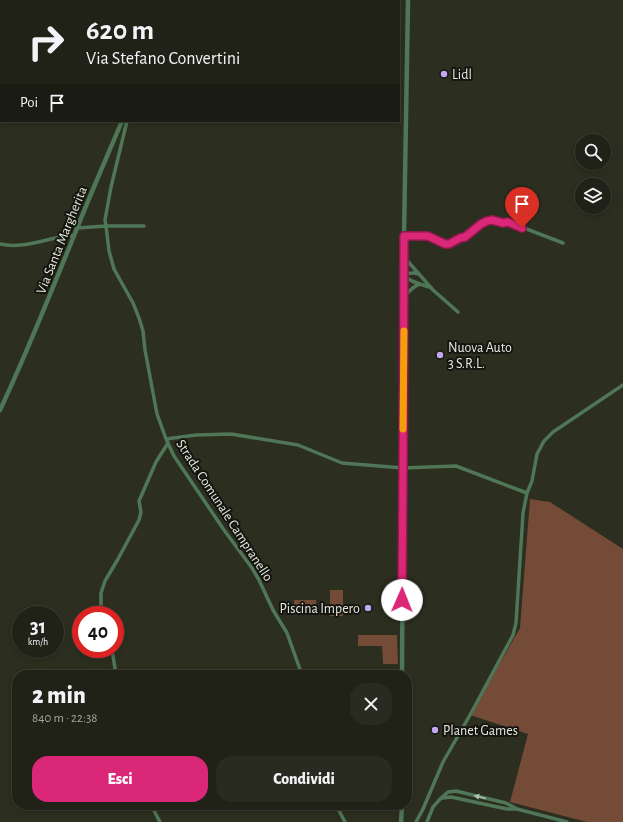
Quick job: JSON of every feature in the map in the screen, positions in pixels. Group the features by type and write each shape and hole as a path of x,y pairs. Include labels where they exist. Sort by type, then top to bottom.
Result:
{"street":[{"path":"402,670 405,296 404,236 408,0"},
{"name":"Via Santa Margherita","path":"0,410 20,368 122,122"},
{"name":"Strada Comunale Campranello","path":"127,122 111,187 106,226 109,251 114,269 133,303 143,331 157,414 174,456 259,580 273,610 287,633 300,670"},
{"path":"404,236 428,236 445,244 449,244 465,237 481,224 492,220 508,222 563,243"},
{"path":"77,228 144,226"},
{"path":"0,244 29,244 74,235"},
{"path":"404,257 433,290 458,312"},
{"path":"405,276 411,273 421,276"},
{"path":"405,276 412,281 433,290"},
{"path":"405,296 412,288 420,284"},
{"path":"416,822 423,809 442,762 470,715 513,635 516,623 523,514 532,481 537,454 544,441 553,432 623,385"},
{"path":"102,606 101,593 105,581 139,520 141,512 139,501 167,441 196,435 231,434 298,445 342,463 403,468 456,466 528,493"},
{"path":"113,658 115,670"},
{"path":"427,822 433,808 441,798 448,792 456,791 568,822"},
{"path":"441,798 451,797 507,809 517,809"},
{"path":"154,810 160,822"},
{"path":"339,810 345,822"},
{"path":"401,822 402,810"}],"shaded area":[{"path":"530,499 550,502 623,549 623,822 587,822 510,802 528,734 470,715 520,628"},
{"path":"330,590 343,590 343,616 330,616"},
{"path":"294,600 316,600 316,610 294,611"},
{"path":"358,635 397,635 398,664 383,664 382,646 358,646"}],"slow traffic":[{"path":"403,429 404,331"}],"place":[{"name":"Lidl","path":"444,74"},
{"name":"Nuova Auto 3 S.R.L.","path":"440,355"},
{"name":"Piscina Impero","path":"368,608"},
{"name":"Planet Games","path":"435,730"}],"route":[{"path":"402,600 405,285 404,236 428,236 445,244 449,244 465,237 487,221 492,220 503,223 508,222 522,228"}]}
